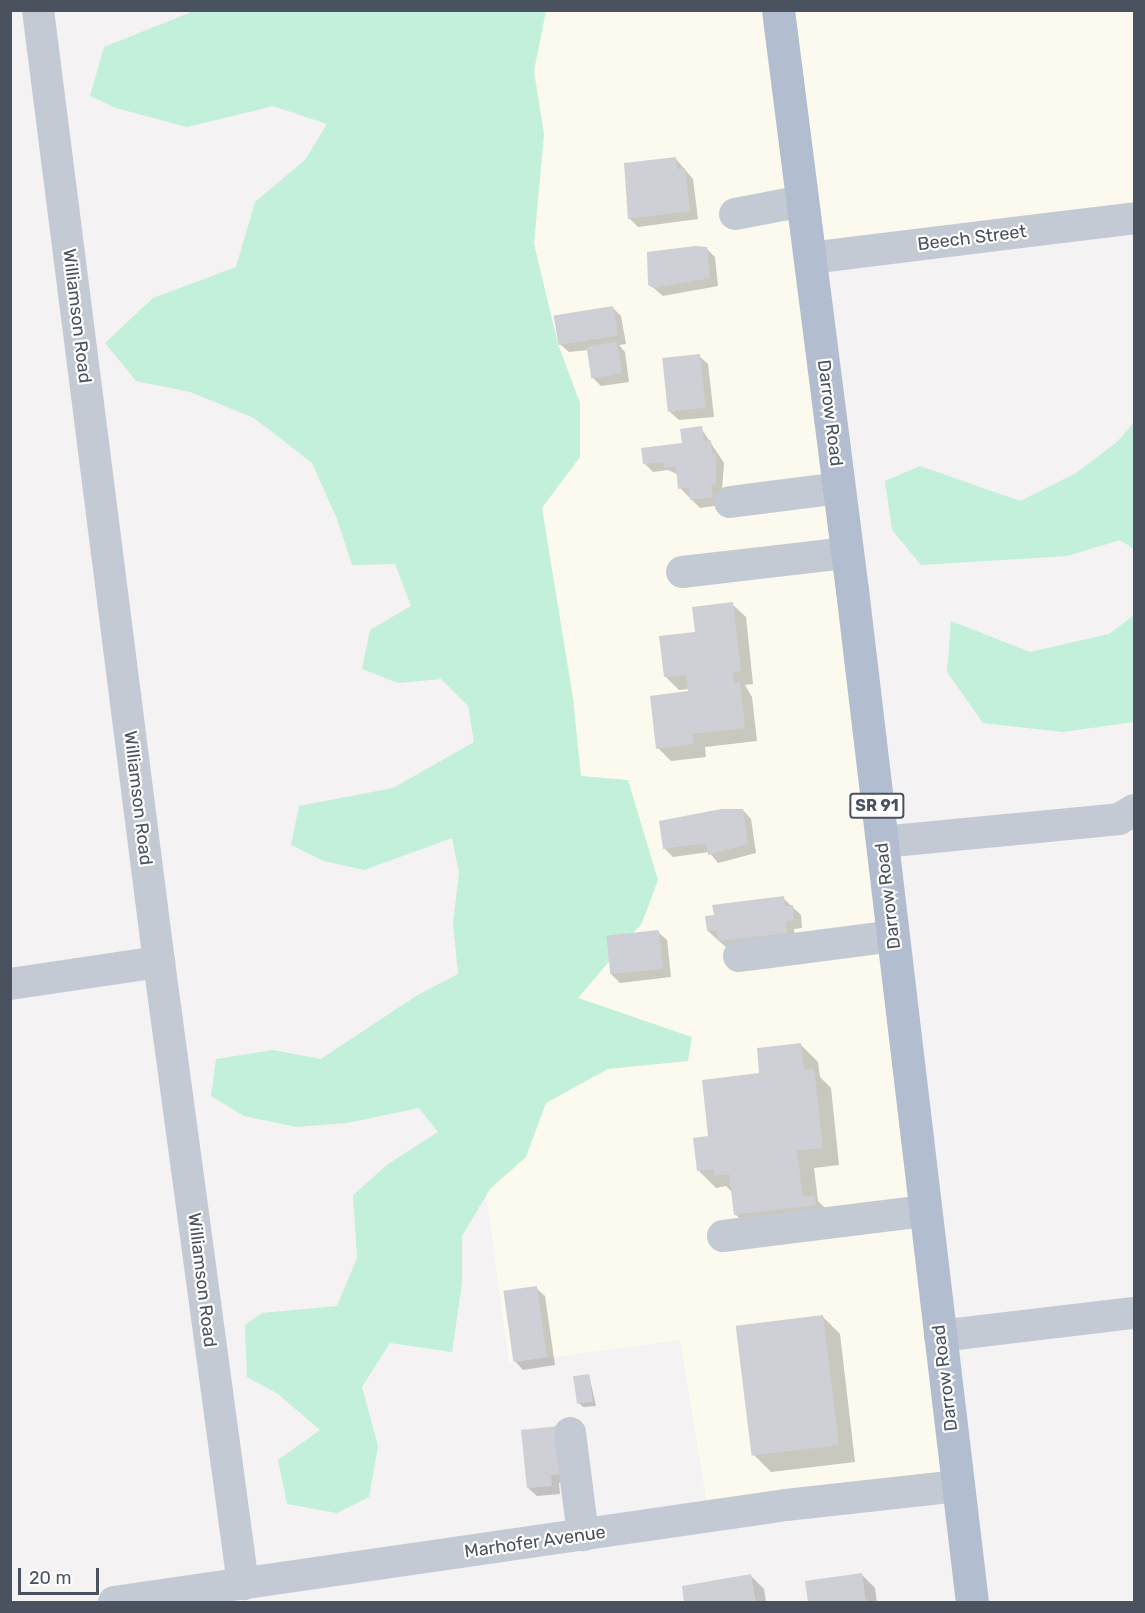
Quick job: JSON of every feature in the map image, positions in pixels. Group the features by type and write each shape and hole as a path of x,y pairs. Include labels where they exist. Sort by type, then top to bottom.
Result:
{"main road":[{"name":"Darrow Road","path":"778,10 847,553 972,1602"}],"street":[{"name":"Williamson Road","path":"38,10 159,962 243,1584"},
{"path":"735,214 803,201"},
{"name":"Beech Street","path":"810,258 1134,218"},
{"path":"730,501 839,488"},
{"path":"682,572 847,553"},
{"path":"882,842 1119,819 1134,810"},
{"path":"739,956 892,936"},
{"path":"10,984 159,962"},
{"path":"723,1236 925,1211"},
{"path":"940,1336 1134,1313"},
{"path":"570,1433 583,1535"},
{"name":"Marhofer Avenue","path":"114,1602 583,1535 958,1486"}],"shaded area":[{"path":"481,11 1134,11 1134,218 811,258 970,1488 709,1517 680,1340 509,1363 467,1054 558,1032"}],"green space":[{"path":"194,11 546,11 534,71 544,134 534,244 558,344 580,403 580,457 542,508 573,698 581,776 628,780 658,880 642,923 578,998 692,1037 688,1061 608,1069 546,1103 526,1157 490,1189 462,1236 462,1283 452,1352 390,1343 362,1387 378,1446 369,1497 337,1513 287,1504 278,1460 320,1430 278,1394 247,1377 245,1325 262,1313 337,1306 357,1258 353,1195 388,1164 438,1132 419,1108 347,1123 296,1127 244,1116 211,1096 216,1059 273,1050 321,1059 416,996 458,974 453,923 459,873 452,838 364,870 324,861 291,845 299,806 393,788 474,742 468,706 441,679 398,683 362,669 370,630 411,606 395,564 352,565 337,519 312,463 254,418 190,392 136,381 105,343 153,298 236,267 255,202 305,160 327,124 273,106 187,127 116,108 90,96 104,47"},
{"path":"1134,422 1134,549 1120,540 1067,556 921,565 892,530 885,481 920,466 1020,501 1076,473 1117,442"},
{"path":"1134,615 1134,722 1063,732 983,723 947,672 951,621 1030,652 1109,634"}],"building":[{"path":"676,157 677,169 685,168 690,211 628,219 624,163"},
{"path":"695,246 707,247 710,278 653,288 648,285 647,252"},
{"path":"613,306 618,336 558,345 554,315"},
{"path":"617,342 622,374 591,378 586,347"},
{"path":"700,354 706,408 668,412 662,358"},
{"path":"702,426 704,441 711,440 712,454 716,453 716,484 711,485 713,497 690,500 689,487 678,489 676,466 664,468 663,462 643,464 641,448 682,443 680,429"},
{"path":"733,602 741,671 733,672 734,683 740,682 745,728 693,734 694,744 656,749 650,696 688,691 686,675 664,677 659,636 695,632 692,607"},
{"path":"721,809 743,809 748,844 708,855 706,843 663,849 659,821"},
{"path":"784,896 785,906 793,905 794,920 786,921 787,933 718,941 716,930 707,931 705,916 714,915 712,905"},
{"path":"659,930 663,969 610,974 606,936"},
{"path":"801,1043 804,1070 814,1069 823,1148 797,1151 803,1197 815,1195 816,1205 734,1215 729,1174 714,1176 713,1169 697,1171 693,1138 708,1136 702,1080 759,1073 757,1048"},
{"path":"537,1286 547,1357 513,1362 503,1291"},
{"path":"823,1315 839,1445 752,1456 736,1326"},
{"path":"589,1374 593,1402 577,1404 573,1376"},
{"path":"559,1426 565,1474 551,1475 552,1486 527,1488 521,1430"},
{"path":"862,1573 866,1602 808,1602 805,1581"},
{"path":"751,1574 756,1602 684,1602 682,1586"}]}
